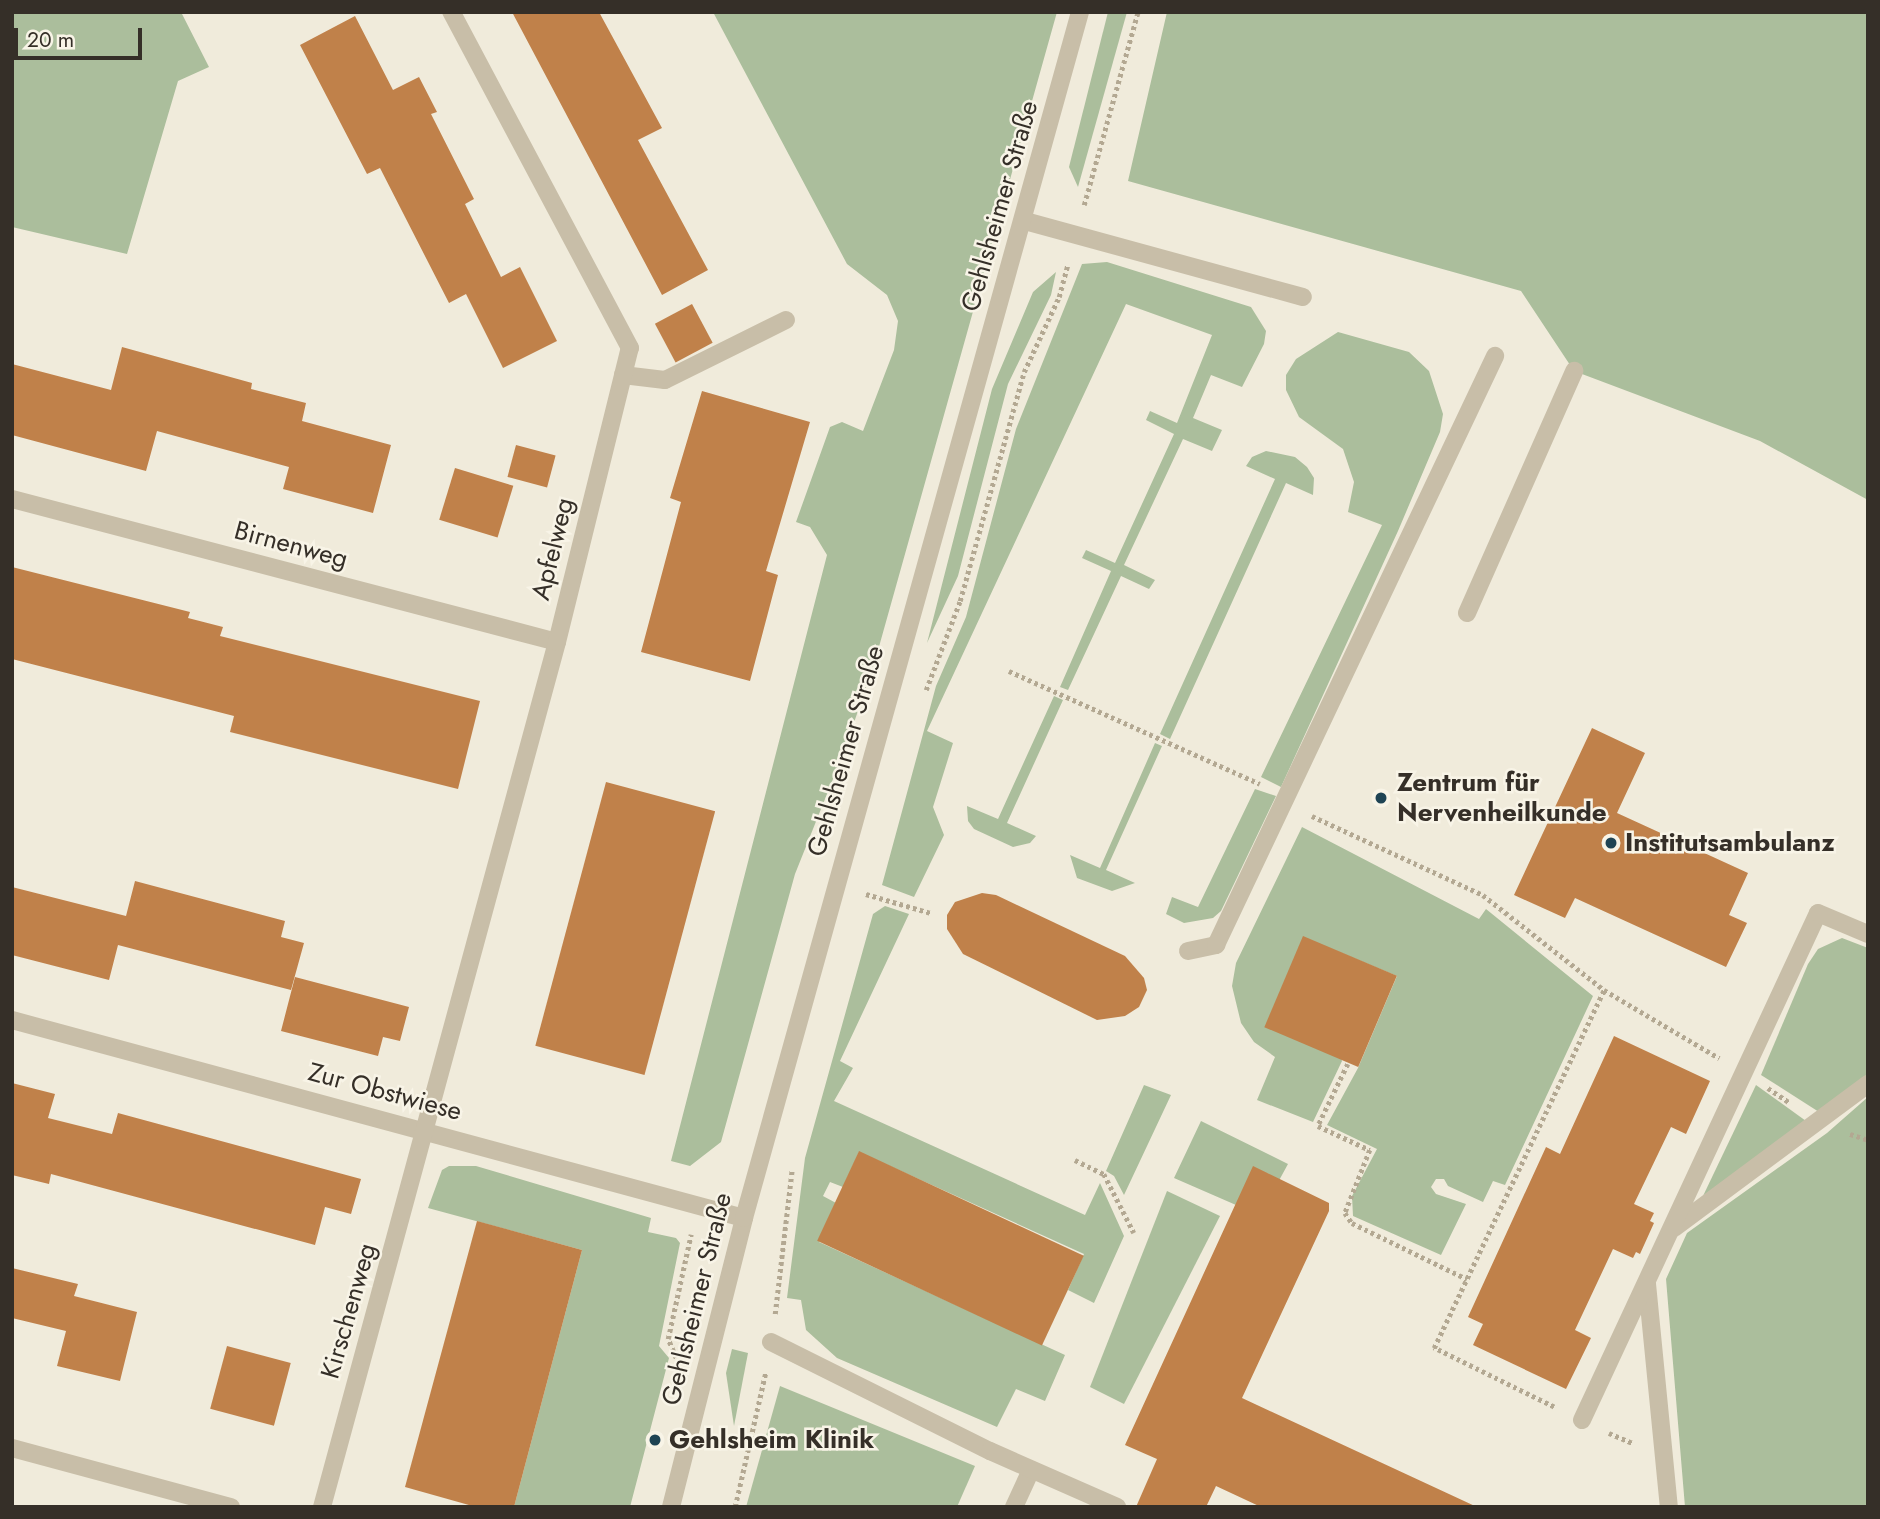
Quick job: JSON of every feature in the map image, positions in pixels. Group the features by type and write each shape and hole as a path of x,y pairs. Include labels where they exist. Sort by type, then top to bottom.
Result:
{"street":[{"name":"Apfelweg","path":"427,1130 557,642 630,348 450,12"},
{"name":"Gehlsheimer Straße","path":"671,1507 744,1218 1025,220 1080,12"},
{"path":"1025,220 1303,297"},
{"path":"623,375 665,380 786,320"},
{"path":"1188,951 1216,944 1495,356"},
{"path":"1467,613 1574,371"},
{"name":"Birnenweg","path":"12,499 557,642"},
{"path":"1582,1420 1818,913 1868,934"},
{"name":"Zur Obstwiese","path":"12,1020 427,1130 744,1218"},
{"path":"1673,1229 1821,1123 1868,1084"},
{"name":"Kirschenweg","path":"321,1507 427,1130"},
{"path":"1647,1284 1669,1507"},
{"path":"771,1342 1031,1469 1117,1507"},
{"path":"12,1448 231,1507"},
{"path":"1014,1507 1031,1469"}],"path":[{"path":"922,702 960,601 1024,373 1059,297 1138,12"},
{"path":"1009,671 1483,895 1604,990 1744,1072 1821,1123 1868,1140"},
{"path":"861,906 869,881"},
{"path":"865,894 932,913"},
{"path":"1604,990 1434,1348 1663,1457"},
{"path":"1348,1064 1318,1126 1370,1150 1345,1213 1352,1223 1467,1279"},
{"path":"1076,1160 1104,1174 1133,1233"},
{"path":"735,1507 771,1342 793,1167"},
{"path":"677,1360 668,1339 698,1206"}],"green space":[{"path":"12,12 181,12 209,67 178,81 127,254 12,227"},
{"path":"713,12 1057,12 875,661 845,749 795,874 721,1142 690,1166 671,1161 827,555 810,527 796,522 830,427 842,422 863,431 894,350 898,321 887,295 847,264"},
{"path":"1108,12 1127,12 1078,187 1069,167"},
{"path":"1167,12 1868,12 1868,500 1760,441 1574,371 1521,291 1128,181"},
{"path":"1107,262 1251,307 1266,331 1264,344 1242,387 1211,375 1193,418 1222,430 1212,451 1183,439 1124,565 1155,580 1149,589 1121,576 1068,690 1060,687 1111,571 1082,558 1086,550 1115,563 1174,434 1146,420 1150,411 1177,423 1212,335 1126,304 927,731 953,743 933,807 944,835 914,897 882,885 936,686 966,617 1016,429 1082,264"},
{"path":"1056,272 1051,295 1008,384 958,576 927,643 992,389 1033,292"},
{"path":"1338,332 1409,352 1429,371 1443,414 1440,432 1398,531 1281,787 1261,777 1382,525 1348,512 1354,482 1343,449 1299,417 1286,390 1286,375 1296,359"},
{"path":"1266,451 1295,457 1307,467 1314,478 1313,495 1286,483 1170,739 1160,734 1275,479 1246,466 1252,457"},
{"path":"1054,696 1063,700 1007,823 1036,836 1030,843 1013,847 974,829 968,821 967,806 998,819"},
{"path":"1155,743 1162,746 1106,870 1135,883 1112,891 1077,878 1070,855 1100,868"},
{"path":"1255,789 1276,796 1221,911 1213,918 1184,923 1166,914 1172,897 1198,907"},
{"path":"1302,827 1479,919 1486,909 1593,996 1505,1185 1493,1181 1483,1202 1448,1186 1444,1179 1436,1179 1431,1187 1436,1194 1466,1204 1441,1255 1353,1216 1352,1196 1377,1149 1327,1125 1358,1068 1397,976 1303,937 1342,1061 1313,1122 1257,1100 1275,1057 1254,1042 1241,1023 1232,986 1236,963"},
{"path":"885,906 909,914 840,1061 853,1068 834,1101 1085,1215 1100,1183 1124,1236 1094,1303 1068,1290 1084,1254 859,1152 843,1187 830,1182 823,1196 836,1203 819,1242 1065,1355 1045,1401 1016,1389 997,1427 837,1358 806,1330 801,1300 787,1298 805,1158 873,914"},
{"path":"1842,938 1868,948 1868,1074 1819,1112 1761,1075 1808,964 1818,949"},
{"path":"1144,1085 1171,1095 1124,1195 1114,1176 1106,1171"},
{"path":"1756,1085 1806,1121 1703,1196"},
{"path":"1868,1097 1868,1507 1685,1507 1666,1279 1687,1233 1827,1133"},
{"path":"1201,1121 1288,1164 1276,1186 1269,1174 1256,1170 1236,1205 1174,1178"},
{"path":"449,1166 476,1166 651,1218 648,1232 676,1238 680,1243 659,1346 669,1358 630,1507 514,1507 582,1250 428,1208 442,1170"},
{"path":"1167,1191 1220,1216 1124,1404 1090,1387"},
{"path":"732,1349 748,1353 734,1426 726,1373"},
{"path":"780,1386 975,1466 957,1507 746,1507"}],"building":[{"path":"512,12 599,12 662,128 638,140 708,270 662,295"},
{"path":"355,16 393,90 419,77 437,112 431,114 474,199 465,204 501,277 520,267 557,341 503,368 466,294 449,303 380,168 367,174 300,45"},
{"path":"692,304 713,343 676,363 655,324"},
{"path":"122,347 252,383 251,389 306,403 302,421 391,445 373,513 283,489 289,467 157,431 146,471 12,435 12,364 111,390"},
{"path":"702,391 810,422 766,571 778,575 750,681 641,652 681,502 670,498"},
{"path":"516,445 556,456 547,487 507,477"},
{"path":"455,468 513,486 498,537 439,520"},
{"path":"12,567 190,612 188,618 223,627 220,636 480,701 458,789 230,732 234,716 12,659"},
{"name":"Institutsambulanz","path":"1592,728 1645,753 1617,813 1748,873 1729,915 1747,923 1726,967 1575,898 1565,918 1514,895"},
{"path":"606,782 715,811 644,1075 535,1046"},
{"path":"135,881 285,921 281,937 304,943 291,990 118,945 109,980 12,955 12,887 126,916"},
{"path":"982,893 996,895 1125,956 1144,978 1147,990 1139,1007 1125,1016 1097,1020 963,954 947,929 947,915 955,902"},
{"path":"1303,936 1397,976 1358,1067 1264,1027"},
{"path":"295,977 409,1007 400,1041 383,1037 378,1056 281,1031"},
{"path":"1614,1036 1710,1081 1686,1134 1671,1127 1634,1204 1654,1213 1650,1221 1654,1223 1640,1254 1636,1252 1633,1258 1613,1249 1575,1330 1591,1338 1566,1389 1473,1345 1483,1324 1468,1317 1546,1147 1560,1154"},
{"path":"12,1083 55,1094 48,1118 112,1134 118,1113 361,1179 351,1214 325,1207 315,1245 51,1174 49,1184 12,1175"},
{"path":"859,1151 1084,1256 1042,1346 817,1241"},
{"path":"1253,1166 1329,1203 1329,1211 1242,1398 1477,1507 1261,1507 1216,1486 1206,1507 1136,1507 1157,1459 1125,1445"},
{"path":"477,1221 582,1250 514,1507 476,1507 405,1487"},
{"path":"12,1268 78,1284 74,1296 137,1312 120,1381 57,1366 66,1331 12,1318"},
{"path":"227,1346 291,1363 274,1426 210,1409"}],"place":[{"name":"Zentrum für Nervenheilkunde","path":"1381,798"},
{"name":"Institutsambulanz","path":"1611,843"},
{"name":"Gehlsheim Klinik","path":"655,1440"}]}
